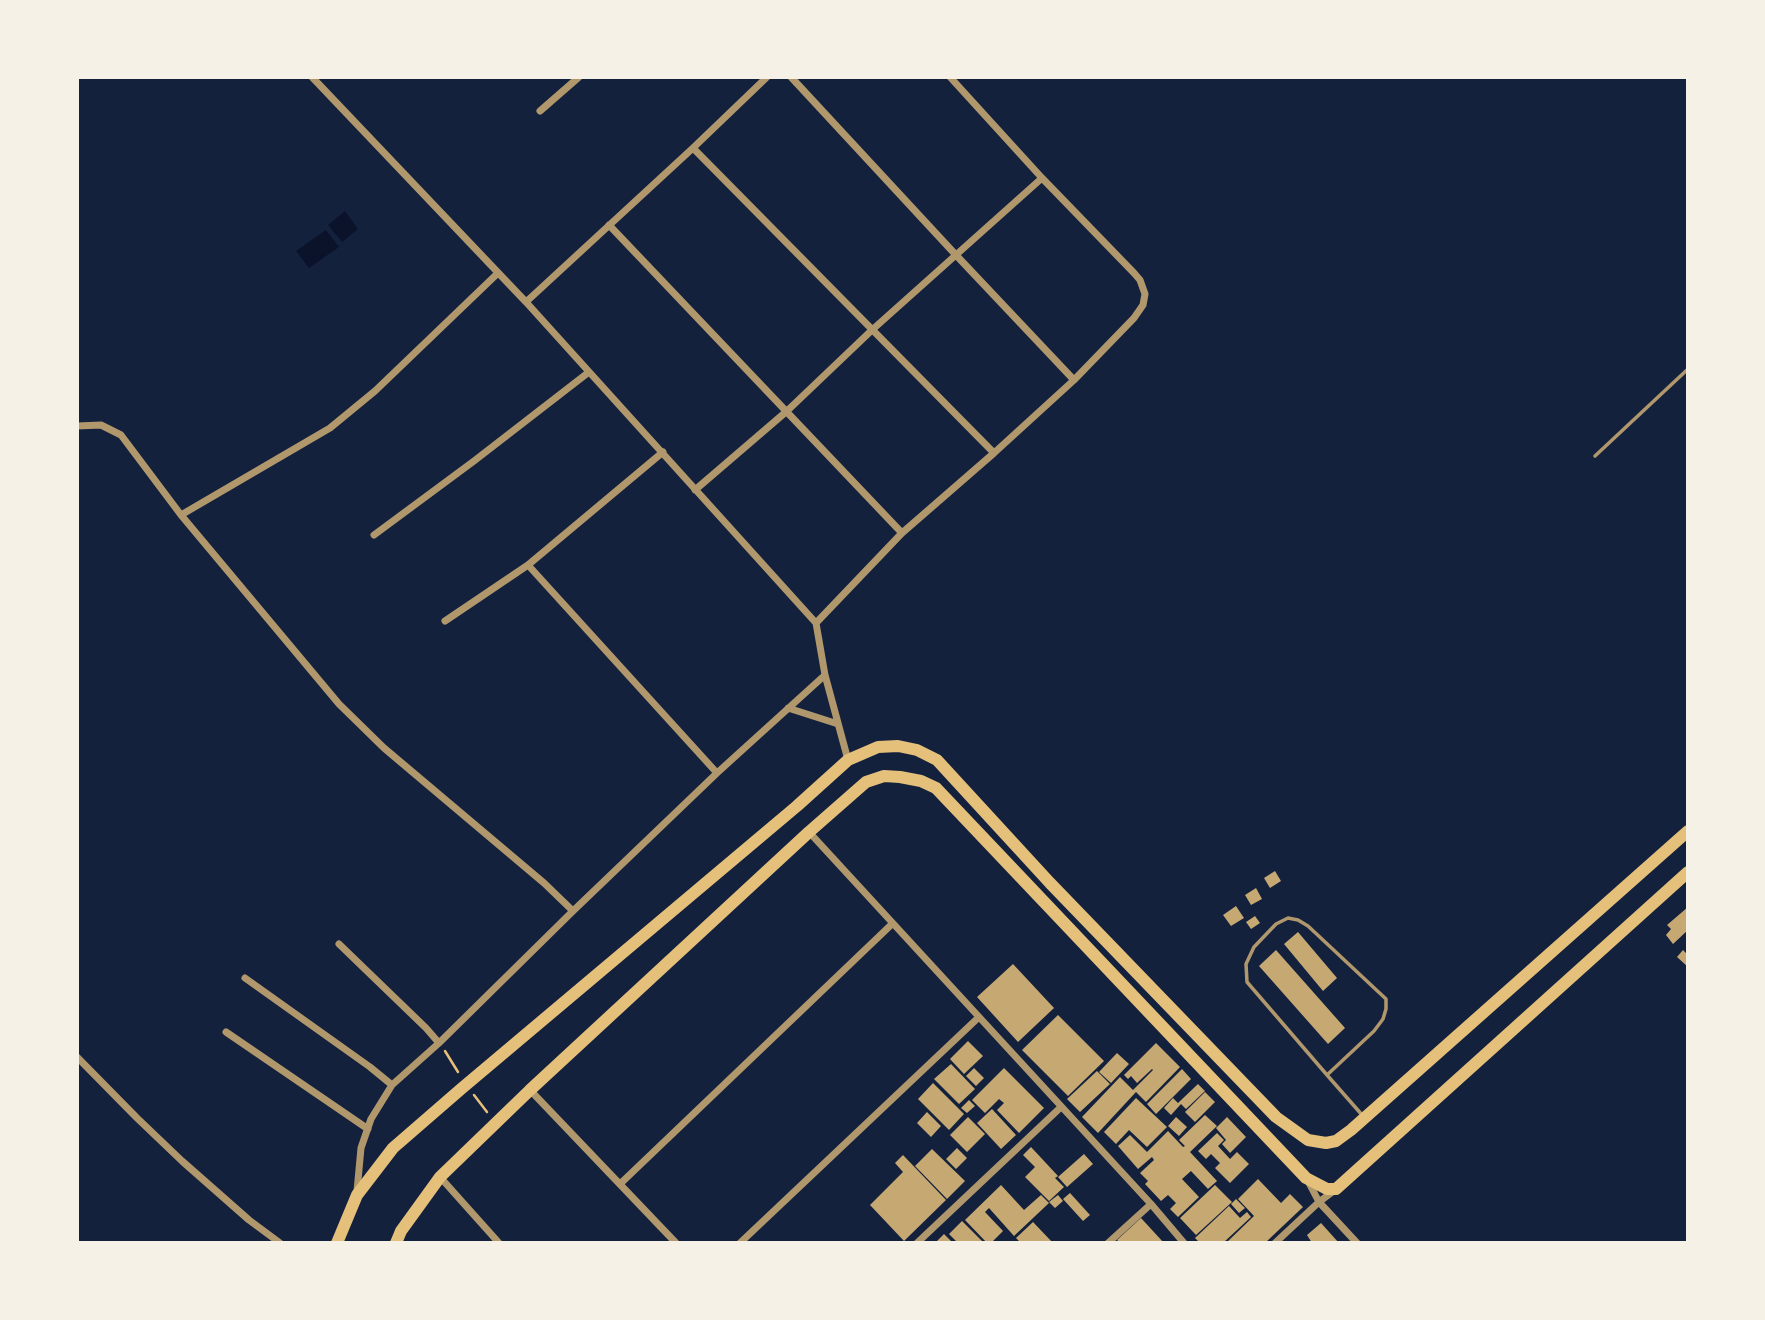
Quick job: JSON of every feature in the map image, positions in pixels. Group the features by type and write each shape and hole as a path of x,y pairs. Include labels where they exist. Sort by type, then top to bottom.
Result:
{"main road":[{"path":"337,1243 357,1195 393,1148 848,760 878,747 898,746 917,750 937,760 1050,883 1276,1117 1308,1140 1325,1143 1336,1141 1364,1118 1688,831"},
{"path":"396,1243 401,1231 439,1177 809,832 866,782 884,776 900,776 936,788 1306,1178 1327,1189 1336,1189 1688,872"}],"street":[{"path":"540,111 579,77"},
{"path":"526,302 767,77"},
{"path":"791,77 1074,380"},
{"path":"816,623 902,533 1074,380 1134,318 1143,305 1144,294 1140,281 950,77"},
{"path":"317,79 526,302 816,623 825,675 848,760"},
{"path":"693,148 994,453"},
{"path":"695,490 787,411 955,254 1042,178"},
{"path":"609,225 902,533"},
{"path":"181,515 330,428 375,391 498,273"},
{"path":"374,535 589,372"},
{"path":"77,426 101,425 121,435 181,515 339,704 384,748 544,883 573,911"},
{"path":"445,621 528,565 663,452"},
{"path":"528,565 717,773"},
{"path":"357,1195 361,1148 371,1119 392,1085 439,1043 717,773 825,675"},
{"path":"788,708 838,724"},
{"path":"809,832 1184,1243"},
{"path":"620,1184 892,924"},
{"path":"339,944 439,1043"},
{"path":"244,978 392,1085"},
{"path":"740,1243 979,1017"},
{"path":"226,1032 368,1129"},
{"path":"77,1057 182,1161 248,1220 280,1243"},
{"path":"530,1090 676,1243"},
{"path":"917,1243 1062,1107"},
{"path":"439,1177 499,1243"},
{"path":"1306,1178 1319,1202 1357,1243"},
{"path":"1275,1243 1336,1189"},
{"path":"1108,1243 1151,1204"}],"lane":[{"path":"1595,456 1688,369"},
{"path":"1327,1074 1374,1031 1383,1018 1385,999 1308,926 1289,918 1276,924 1254,947 1246,964 1247,982 1364,1118"}],"water":[{"path":"345,211 358,229 342,242 328,225"},
{"path":"326,230 339,247 309,268 296,251"}],"building":[{"path":"1275,871 1281,881 1270,888 1264,878"},
{"path":"1256,888 1262,899 1251,905 1245,895"},
{"path":"1236,906 1244,918 1231,926 1223,915"},
{"path":"1688,907 1688,930 1673,944 1666,935 1671,929 1667,925"},
{"path":"1255,916 1260,923 1251,929 1246,922"},
{"path":"1298,932 1337,978 1323,991 1284,944"},
{"path":"1276,950 1345,1028 1328,1044 1259,966"},
{"path":"1683,950 1688,955 1688,967 1677,957"},
{"path":"1013,964 1054,1008 1018,1042 977,997"},
{"path":"1058,1015 1104,1061 1068,1096 1022,1050"},
{"path":"968,1041 983,1056 964,1074 950,1059"},
{"path":"1156,1043 1180,1067 1146,1102 1136,1092 1098,1133 1082,1117 1120,1077 1133,1090 1153,1070 1137,1083 1131,1076 1128,1079 1124,1075"},
{"path":"1117,1053 1129,1064 1111,1083 1099,1072"},
{"path":"951,1064 975,1089 959,1104 934,1079"},
{"path":"974,1068 984,1078 976,1086 966,1076"},
{"path":"1004,1068 1044,1108 1019,1133 997,1110 1004,1103 999,1099 985,1113 972,1100"},
{"path":"1182,1069 1191,1079 1156,1114 1147,1104"},
{"path":"1097,1071 1110,1084 1080,1112 1067,1099"},
{"path":"933,1083 964,1114 949,1130 918,1099"},
{"path":"1198,1084 1205,1091 1186,1109 1181,1104 1171,1115 1164,1108 1173,1098 1178,1103"},
{"path":"1205,1092 1215,1102 1195,1122 1185,1112"},
{"path":"1136,1098 1167,1127 1147,1147 1129,1130 1116,1144 1104,1132"},
{"path":"969,1100 975,1106 967,1113 961,1108"},
{"path":"992,1109 1016,1135 1001,1149 977,1123"},
{"path":"927,1112 941,1126 931,1137 917,1123"},
{"path":"1205,1115 1217,1126 1190,1152 1217,1181 1208,1189 1191,1171 1182,1179 1199,1197 1178,1217 1170,1209 1176,1203 1168,1195 1161,1201 1145,1184 1148,1181 1140,1173 1154,1160 1152,1157 1138,1169 1118,1146 1130,1135 1147,1152 1168,1131 1183,1147 1185,1146 1179,1140"},
{"path":"968,1117 985,1134 967,1152 950,1135"},
{"path":"1176,1117 1187,1127 1179,1136 1168,1126"},
{"path":"1227,1117 1246,1137 1230,1153 1222,1144 1226,1140 1216,1128"},
{"path":"1217,1133 1224,1140 1218,1146 1230,1159 1237,1152 1249,1164 1230,1183 1215,1168 1220,1163 1211,1154 1206,1159 1198,1151"},
{"path":"1031,1147 1058,1176 1055,1178 1064,1187 1049,1201 1025,1177 1035,1167 1023,1155"},
{"path":"957,1148 967,1158 956,1169 946,1159"},
{"path":"932,1149 965,1181 947,1199 915,1166"},
{"path":"1084,1154 1093,1164 1067,1187 1058,1177"},
{"path":"903,1155 946,1200 904,1241 870,1205 903,1172 895,1163"},
{"path":"1258,1179 1281,1203 1290,1194 1303,1207 1265,1243 1226,1243 1254,1216 1238,1199"},
{"path":"1001,1185 1024,1210 1041,1195 1049,1203 1014,1236 989,1208 985,1212 1003,1231 991,1243 987,1243 965,1220"},
{"path":"1215,1185 1232,1202 1196,1235 1180,1218"},
{"path":"1070,1193 1090,1215 1083,1221 1063,1199"},
{"path":"1058,1195 1063,1201 1055,1208 1049,1202"},
{"path":"1236,1199 1245,1208 1239,1213 1231,1204"},
{"path":"1229,1206 1240,1218 1247,1212 1251,1217 1223,1243 1200,1243 1195,1238"},
{"path":"1141,1218 1164,1243 1120,1243 1117,1240"},
{"path":"962,1221 984,1243 958,1243 949,1234"},
{"path":"1033,1222 1053,1243 1021,1243 1016,1238"},
{"path":"1321,1223 1339,1243 1312,1243 1307,1235"},
{"path":"944,1234 953,1243 935,1243"}]}
